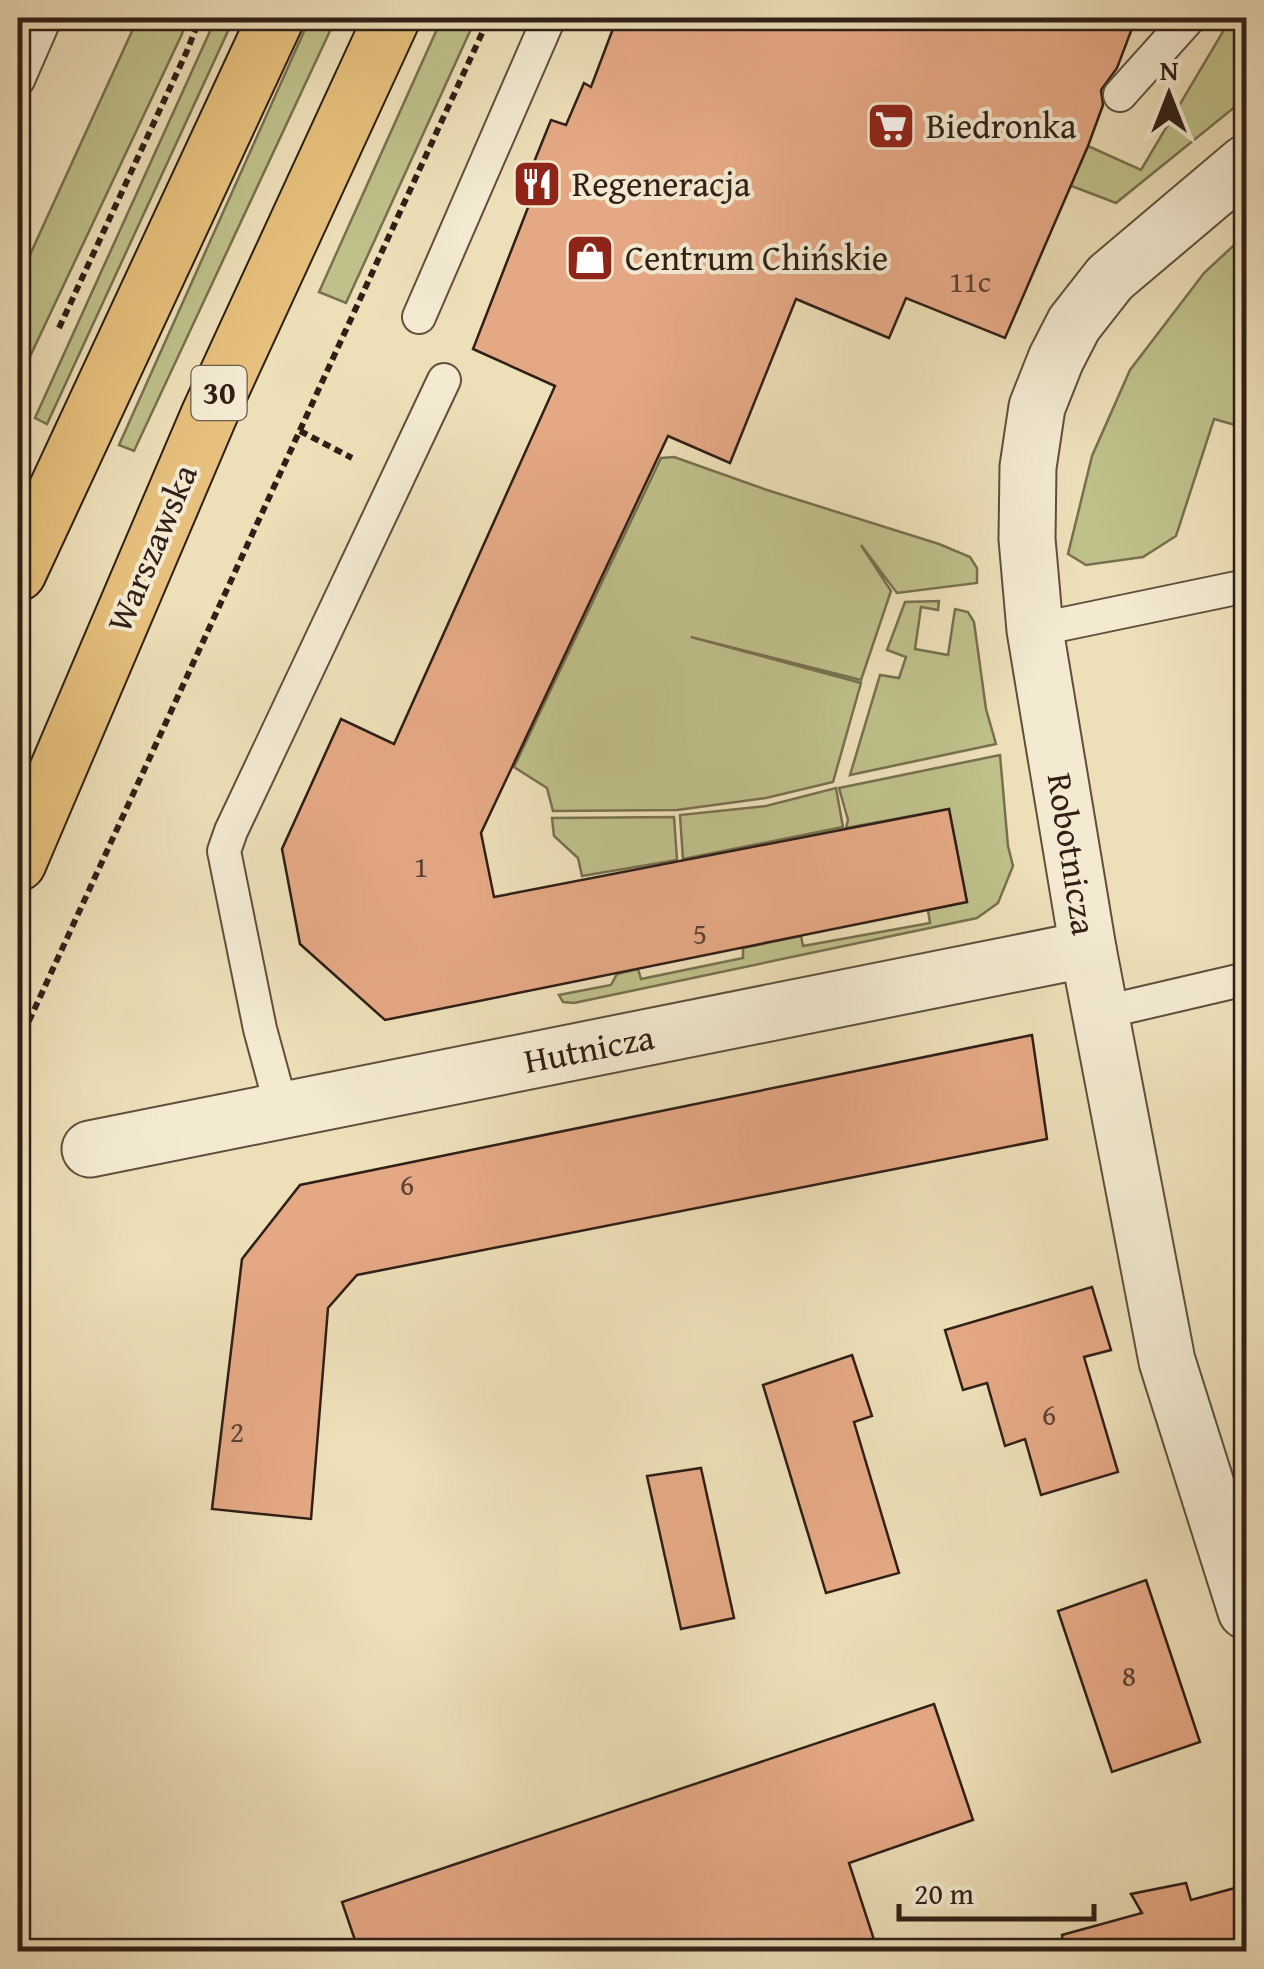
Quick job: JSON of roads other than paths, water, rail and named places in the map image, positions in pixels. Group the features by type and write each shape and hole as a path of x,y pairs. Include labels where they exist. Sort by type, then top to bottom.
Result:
{"main road":[{"path":"18,573 276,18"},
{"name":"Warszawska","path":"18,863 210,415 392,18"}],"street":[{"name":"Robotnicza","path":"1246,163 1110,278 1074,324 1037,407 1028,467 1027,539 1035,630 1088,949 1167,1362 1246,1610"},
{"name":"Hutnicza","path":"90,1149 1088,949"}],"lane":[{"path":"18,80 45,18"},
{"path":"420,317 549,18"},
{"path":"1120,95 1188,18"},
{"path":"282,1110 260,1029 224,851 444,380"},
{"path":"1035,630 1246,586"},
{"path":"1100,1013 1246,978"}],"place":[{"name":"Biedronka","path":"891,126"},
{"name":"Regeneracja","path":"537,184"},
{"name":"Centrum Chińskie","path":"590,258"}]}
